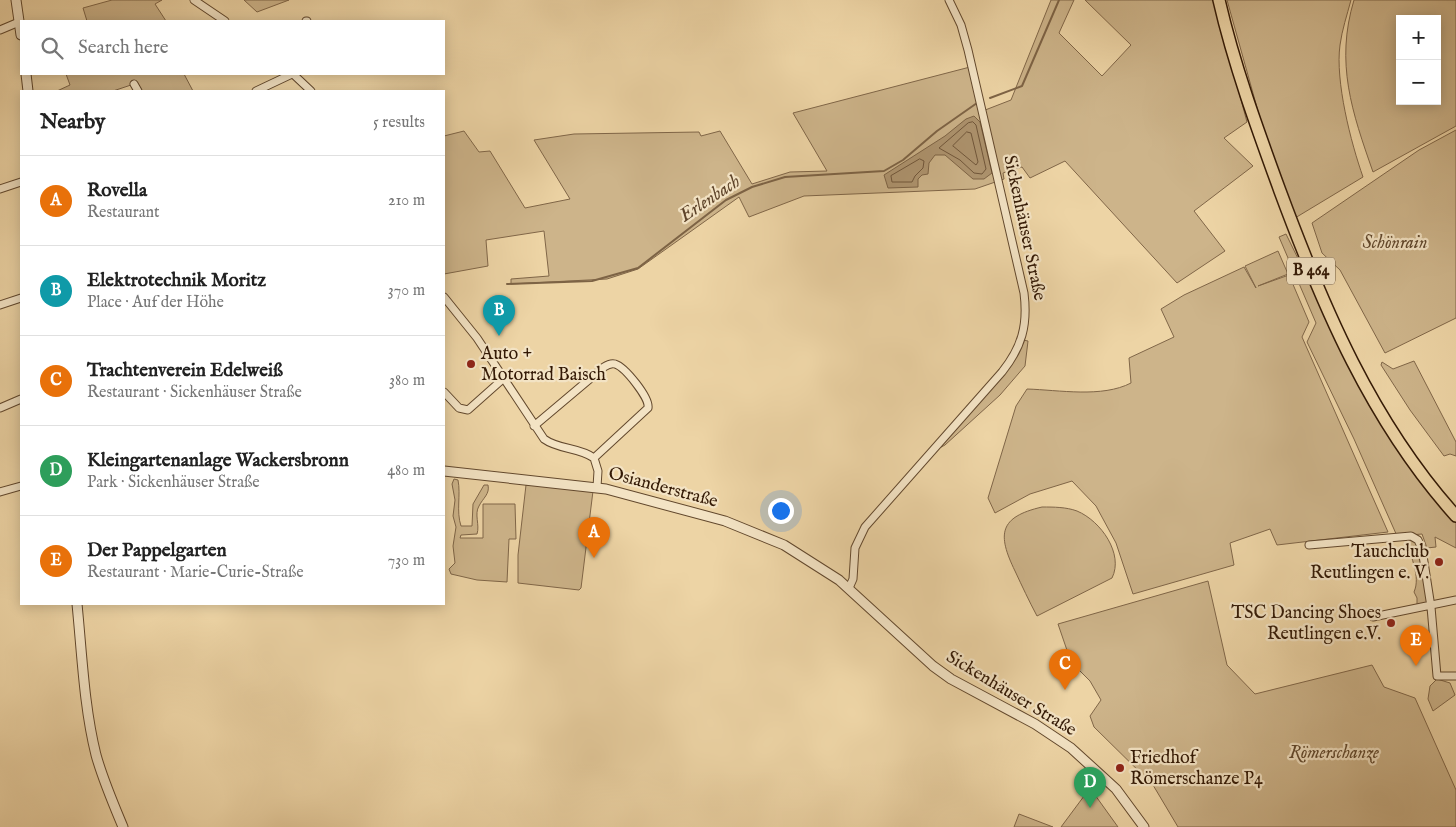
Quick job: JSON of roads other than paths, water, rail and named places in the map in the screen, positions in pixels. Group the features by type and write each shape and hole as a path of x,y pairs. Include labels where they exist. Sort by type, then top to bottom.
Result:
{"main road":[{"name":"B 464","path":"1219,0 1257,130 1295,232 1360,379 1403,448 1456,516"}],"street":[{"path":"0,30 20,22 16,0"},
{"path":"194,0 224,20"},
{"name":"Sickenhäuser Straße","path":"949,0 961,25 968,50 1024,293 1025,330 1018,349 1002,372 865,527 855,548 852,591 922,656 951,679 1035,724 1082,757 1116,789 1144,827"},
{"path":"26,75 28,90"},
{"path":"258,90 290,75"},
{"path":"293,75 310,90"},
{"path":"0,189 20,182"},
{"path":"0,305 20,298"},
{"path":"445,298 504,378 534,426 549,443 594,458"},
{"path":"534,426 604,367 609,364 617,365 646,396 648,408 594,458"},
{"path":"445,393 459,408 468,410 504,378"},
{"path":"0,408 20,399"},
{"path":"594,458 598,471 597,487"},
{"name":"Osianderstraße","path":"445,471 597,487 685,510 758,533 804,556 852,591"},
{"path":"0,492 20,486"},
{"path":"1309,545 1411,536 1418,540 1422,549 1431,606 1437,676 1456,676"},
{"path":"1373,617 1456,600"},
{"path":"77,605 89,712 96,754 104,783 123,827"}],"water":[{"path":"974,116 980,122 992,173 984,179 973,179 945,155 935,155 929,163 928,174 922,175 918,179 918,187 888,188 884,175 945,136 966,119"}],"waterway":[{"name":"Erlenbach","path":"990,98 1022,86 1059,0"},
{"name":"Erlenbach","path":"507,284 592,281 638,268 726,200 752,187 785,177 884,171 903,160 937,131 977,103"}],"place":[{"name":"Elektrotechnik Moritz","path":"499,336"},
{"name":"Auto + Motorrad Baisch","path":"471,364"},
{"name":"Rovella","path":"594,558"},
{"name":"Tauchclub Reutlingen e. V.","path":"1439,562"},
{"name":"TSC Dancing Shoes Reutlingen e.V.","path":"1391,623"},
{"name":"Der Pappelgarten","path":"1416,666"},
{"name":"Trachtenverein Edelweiß","path":"1065,690"},
{"name":"Friedhof Römerschanze P4","path":"1120,768"},
{"name":"Kleingartenanlage Wackersbronn","path":"1090,808"}],"park label":[{"name":"Schönrain","path":"1395,243"},
{"name":"Römerschanze","path":"1334,753"}]}
